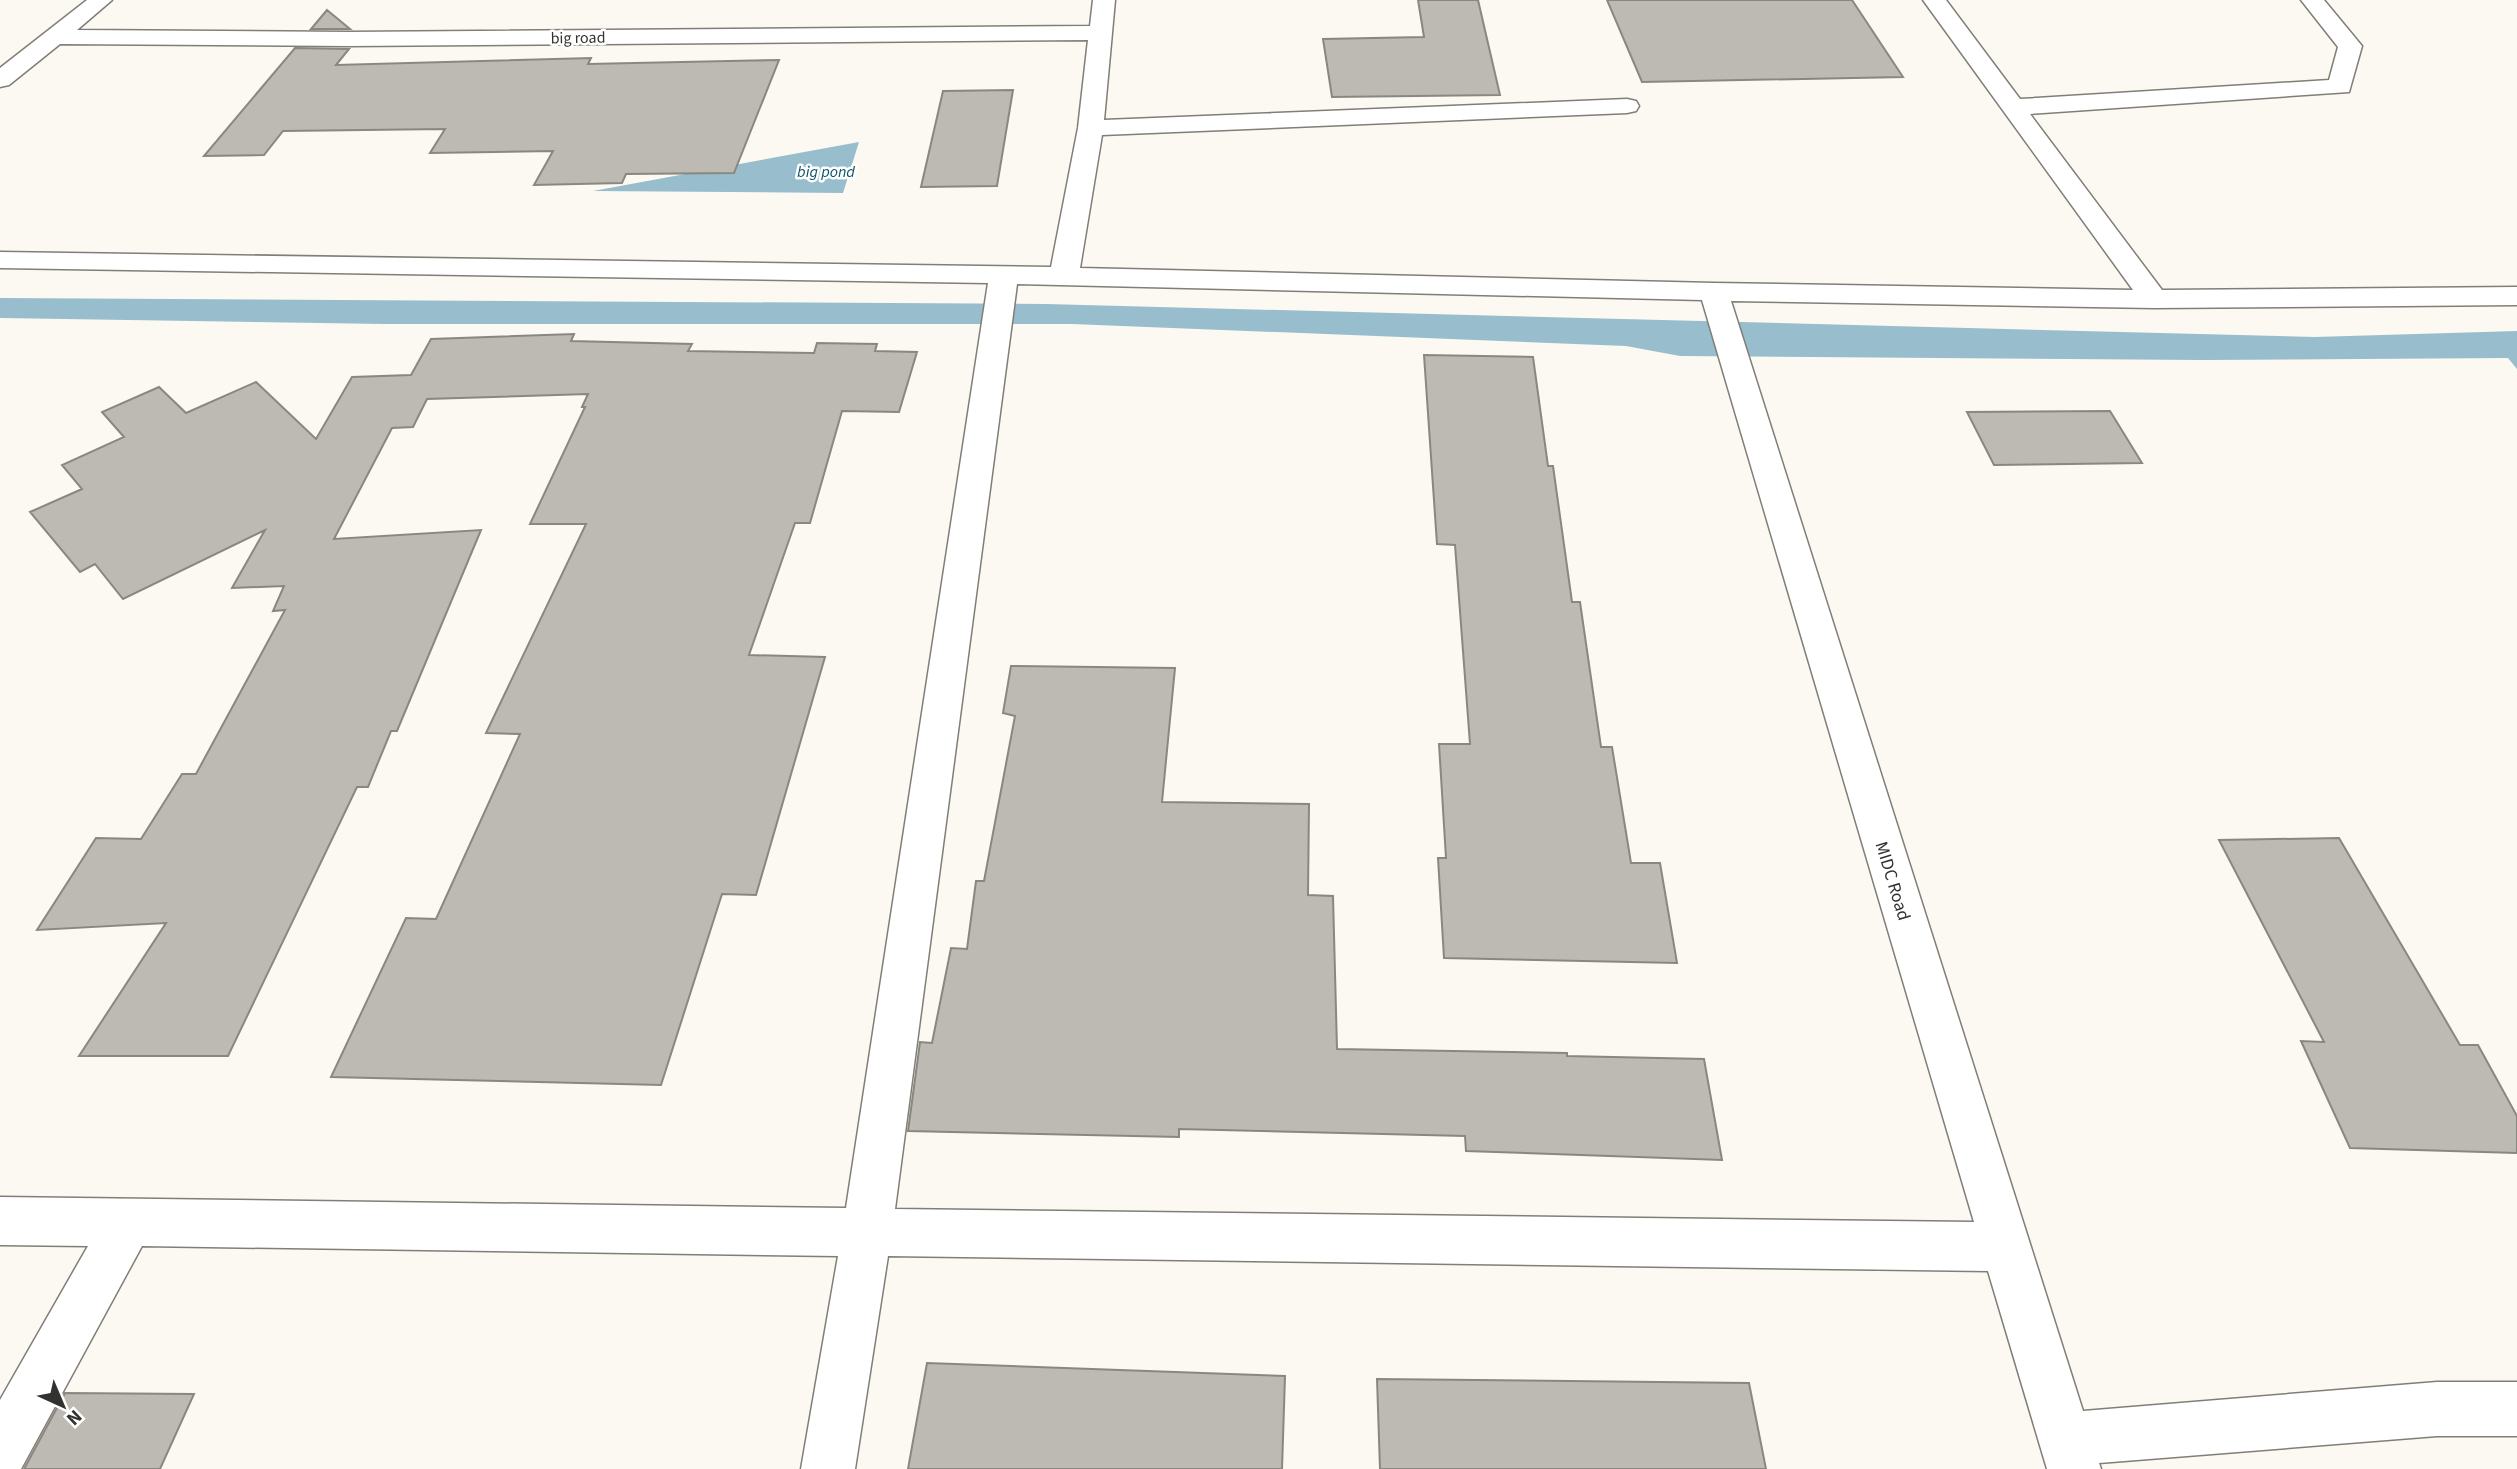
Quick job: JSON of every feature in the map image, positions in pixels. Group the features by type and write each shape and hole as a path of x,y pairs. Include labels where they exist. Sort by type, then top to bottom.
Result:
{"street":[{"path":"0,80 101,0"},
{"path":"1064,276 1091,128 1104,0"},
{"path":"1934,0 2016,107 2154,299"},
{"path":"2016,107 2340,88 2350,46 2312,0"},
{"name":"big road","path":"55,37 350,39 1100,33"},
{"path":"1091,128 1627,106"},
{"path":"0,260 1001,298 1064,276 1717,303 2517,296"},
{"path":"828,1469 867,1232 1001,298"},
{"name":"MIDC Road","path":"1717,303 2070,1454"},
{"path":"0,1221 2006,1247"},
{"path":"0,1453 128,1223"},
{"path":"2070,1454 2437,1409 2517,1409"}],"water":[{"name":"big pond","path":"859,142 843,193 593,191"},
{"path":"0,298 1046,304 2315,337 2517,331 2517,369 2508,358 2203,360 1680,356 1626,346 1072,324 385,324 0,318"}],"building":[{"path":"1418,0 1478,0 1500,95 1332,97 1323,39 1424,37"},
{"path":"1607,0 1852,0 1903,77 1642,82"},
{"path":"327,10 350,29 311,29"},
{"path":"295,48 349,49 336,65 591,58 588,64 779,60 734,173 626,174 622,183 534,185 553,151 430,153 445,129 283,131 264,155 204,156"},
{"path":"1013,90 997,186 921,187 943,91"},
{"path":"574,334 571,341 692,344 688,351 814,353 817,343 877,344 875,351 917,352 899,412 842,411 810,523 795,523 749,655 825,657 756,895 722,894 661,1085 331,1077 406,918 436,919 520,734 486,733 586,524 530,524 585,407 582,407 588,394 427,399 413,427 392,428 334,539 481,530 397,731 391,731 368,787 357,787 228,1056 79,1056 166,923 37,930 96,838 141,839 182,774 196,774 285,610 273,611 284,586 232,588 265,530 123,599 95,564 80,572 30,512 82,489 62,465 124,437 102,412 159,387 186,413 256,382 316,439 352,377 411,375 431,339"},
{"path":"1424,355 1533,357 1548,466 1553,466 1572,602 1580,602 1601,747 1612,747 1631,863 1660,863 1677,963 1444,958 1438,858 1446,858 1439,744 1470,744 1455,545 1437,544"},
{"path":"2110,411 2142,463 1994,465 1967,412"},
{"path":"1011,666 1175,668 1162,802 1309,804 1308,895 1333,896 1337,1049 1567,1053 1567,1056 1704,1059 1722,1160 1466,1151 1465,1136 1179,1129 1179,1137 908,1131 920,1042 932,1043 951,948 967,949 976,881 984,881 1015,716 1003,713"},
{"path":"2339,838 2460,1045 2478,1045 2517,1116 2517,1153 2350,1148 2301,1041 2324,1042 2219,840"},
{"path":"927,1363 1285,1376 1282,1469 908,1469"},
{"path":"1377,1379 1749,1383 1766,1469 1380,1469"},
{"path":"65,1393 194,1394 160,1469 24,1469"}]}
